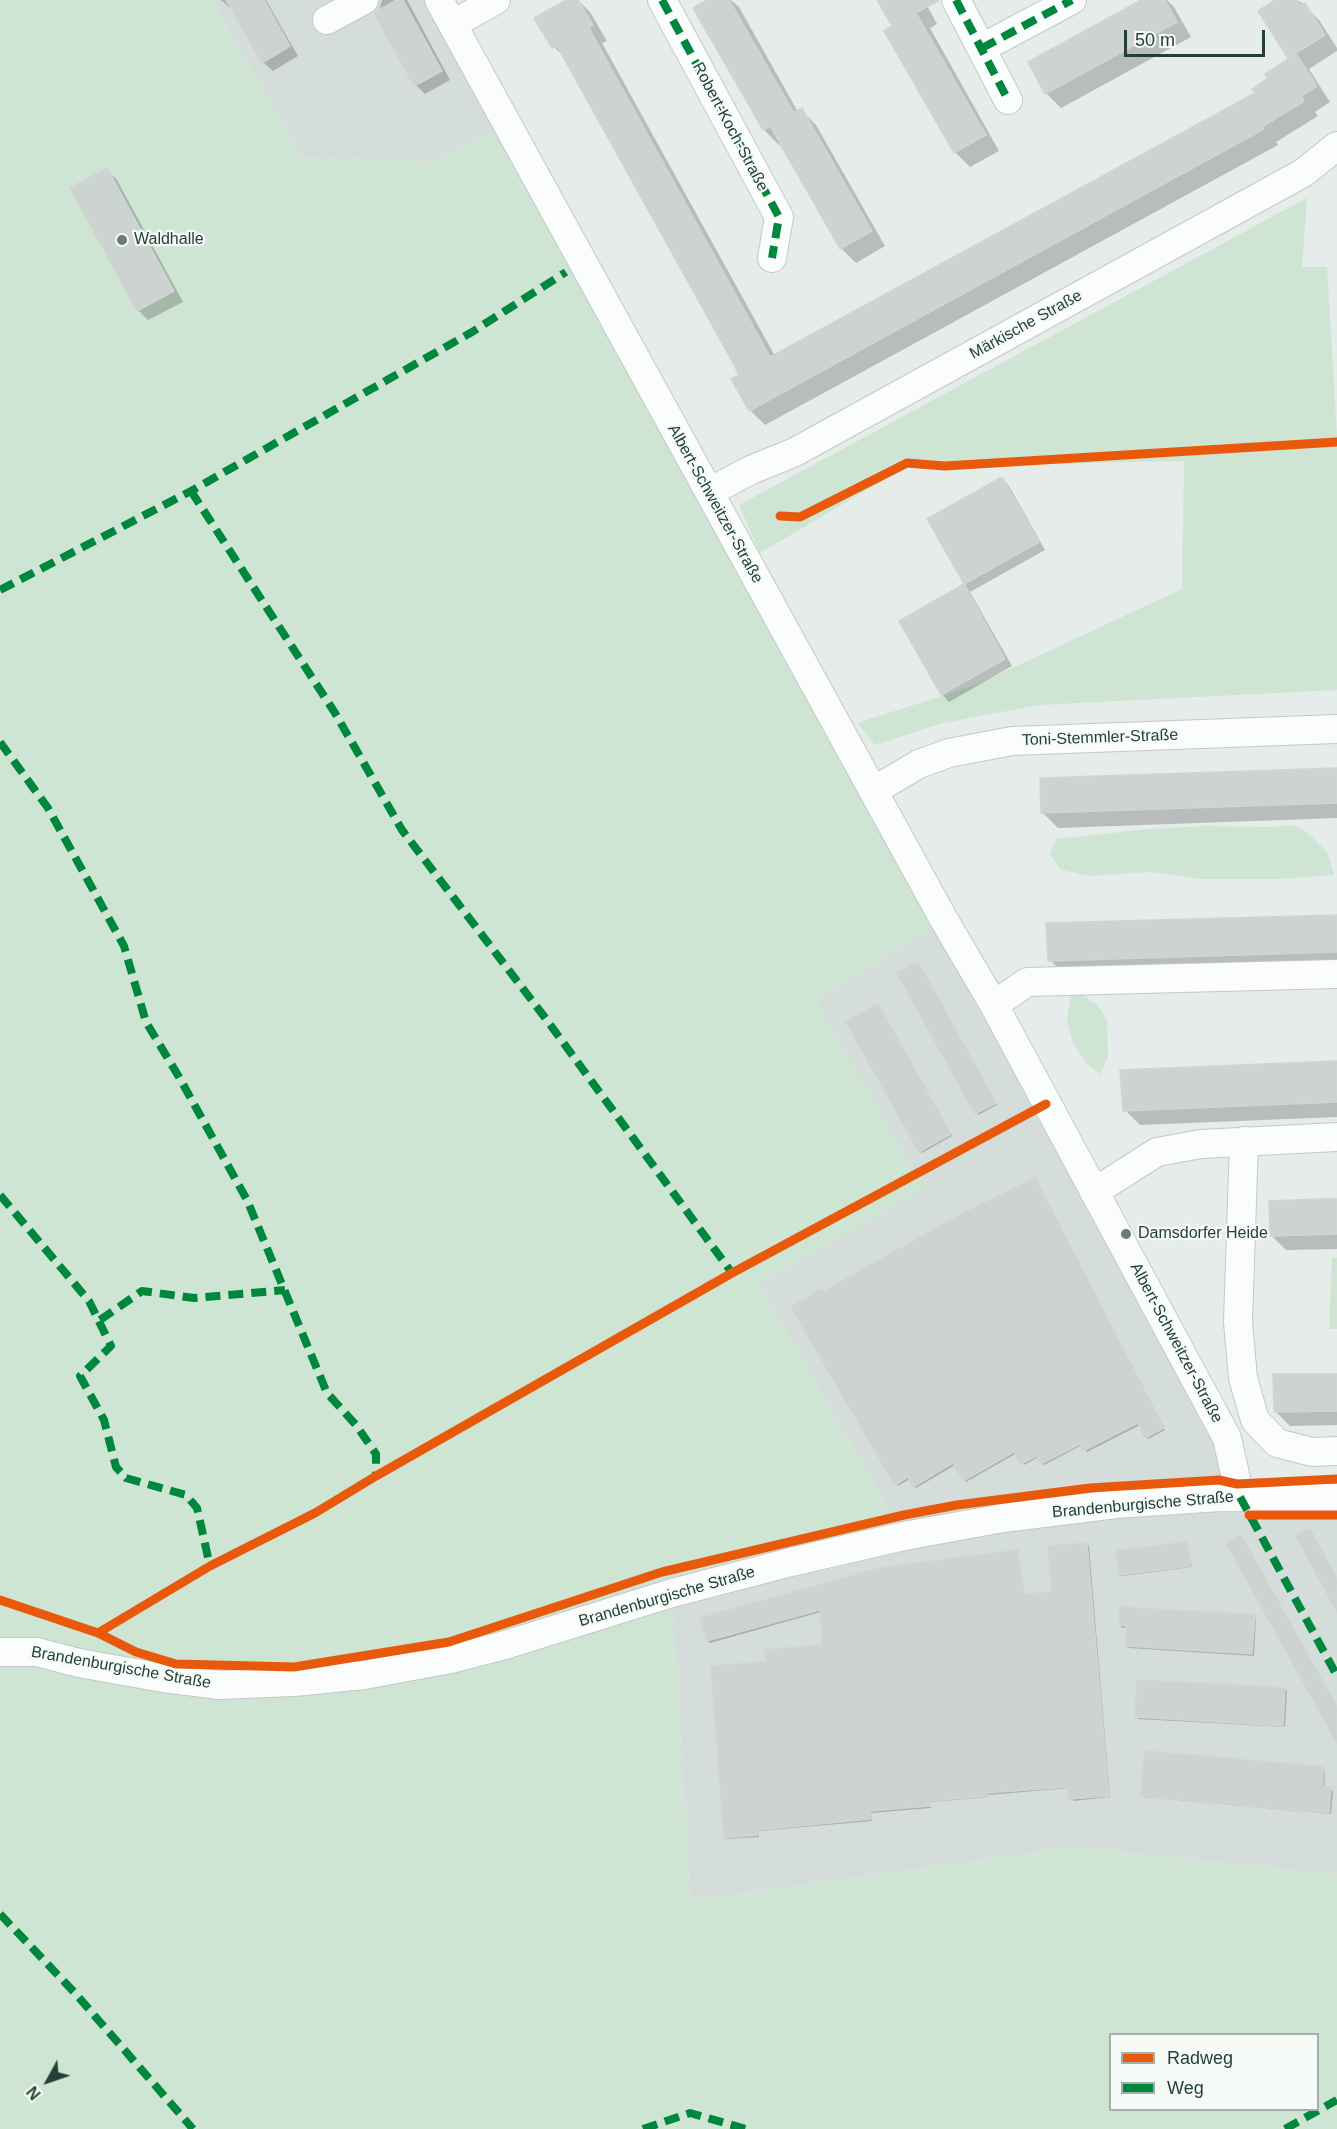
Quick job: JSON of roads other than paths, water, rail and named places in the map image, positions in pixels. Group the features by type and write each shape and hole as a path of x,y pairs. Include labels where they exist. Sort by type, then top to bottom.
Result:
{"street":[{"path":"327,20 364,0"},
{"path":"446,12 496,0"},
{"name":"Robert-Koch-Straße","path":"662,0 779,217 772,258"},
{"path":"956,0 1008,100"},
{"path":"982,48 1072,0"},
{"name":"Albert-Schweitzer-Straße","path":"446,12 943,918 994,1005 1227,1438 1240,1497"},
{"name":"Märkische Straße","path":"709,492 751,470 795,452 1303,173 1337,146"},
{"name":"Toni-Stemmler-Straße","path":"873,791 919,764 987,745 1012,741 1337,729"},
{"path":"994,1005 1027,982 1337,974"},
{"path":"1094,1192 1157,1152 1201,1144 1337,1137"},
{"path":"1244,1141 1238,1322 1243,1378 1255,1420 1277,1443 1312,1452 1337,1451"},
{"name":"Brandenburgische Straße","path":"0,1652 37,1652 79,1663 163,1678 220,1685 294,1682 364,1675 451,1659 505,1645 672,1593 904,1536 1003,1518 1097,1506 1240,1497 1337,1498"}],"place":[{"name":"Waldhalle","path":"122,240"},
{"name":"Damsdorfer Heide","path":"1126,1234"}]}
